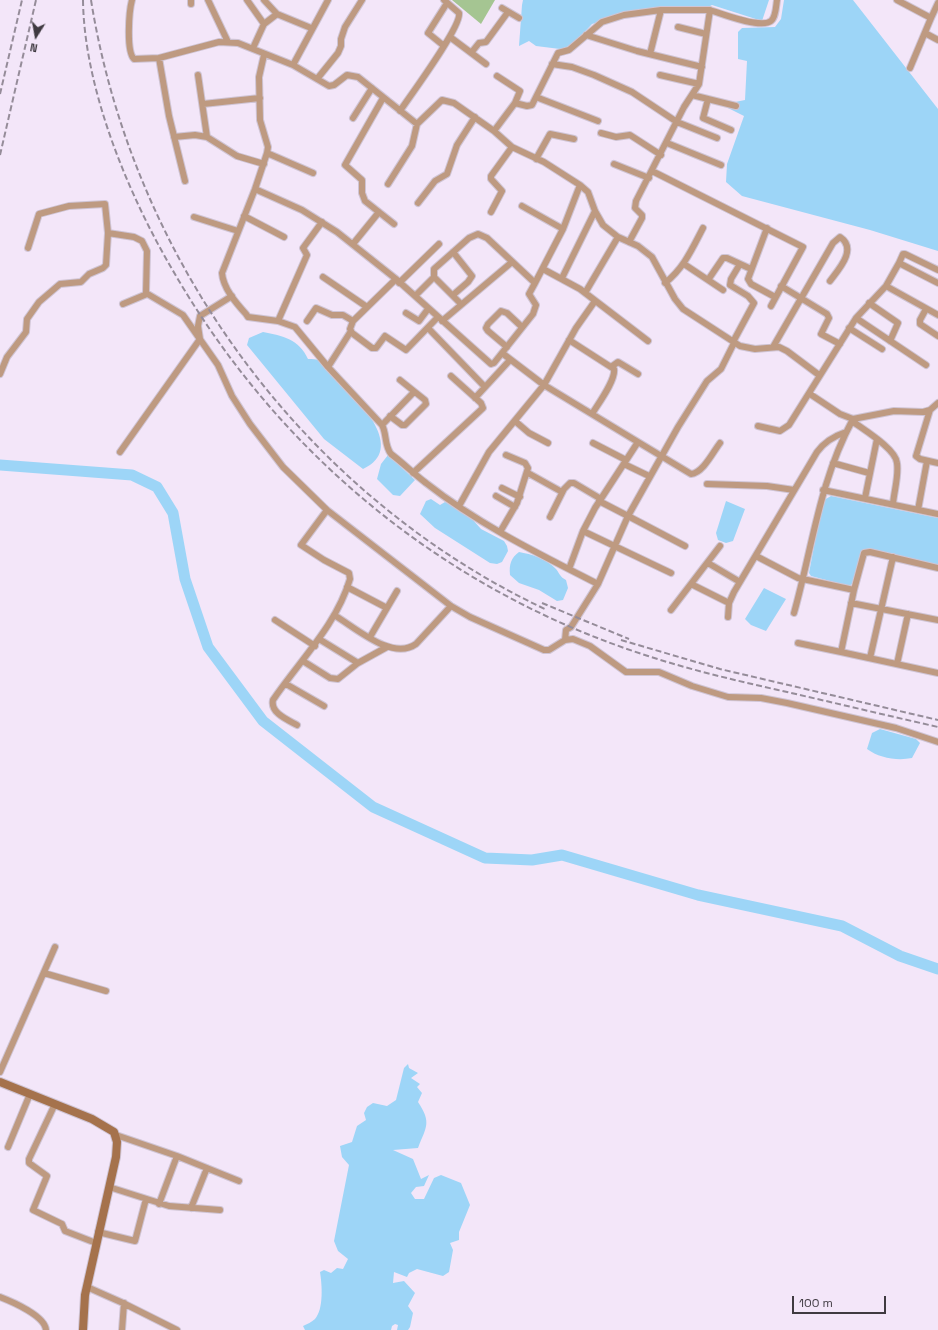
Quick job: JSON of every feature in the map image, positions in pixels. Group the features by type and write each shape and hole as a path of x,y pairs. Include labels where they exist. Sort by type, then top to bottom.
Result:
{"main road":[{"path":"0,1082 92,1119 114,1132 116,1135 116,1157 98,1232 87,1287 83,1330"}],"street":[{"path":"132,0 129,23 132,57 138,60 159,58 202,45 219,42 238,43 253,48 264,55 292,65 331,86 351,74 358,76 382,98 417,124"},
{"path":"208,0 228,42"},
{"path":"247,0 264,24"},
{"path":"264,0 277,14 312,28"},
{"path":"292,65 328,0"},
{"path":"317,79 338,53 341,46 340,39 354,10 362,0"},
{"path":"515,103 530,106 558,53 569,50 602,22 632,13 661,10 710,10 762,24 771,21 774,18 777,0"},
{"path":"897,0 931,18"},
{"path":"400,111 444,46 450,37 460,15 445,1 428,33 444,46"},
{"path":"910,68 938,3"},
{"path":"502,8 519,18"},
{"path":"650,54 661,10"},
{"path":"629,242 642,218 642,215 635,208 635,205 677,122 699,84 710,10"},
{"path":"471,53 479,43 486,42 508,12"},
{"path":"253,48 264,24 277,14"},
{"path":"678,27 706,34"},
{"path":"925,33 938,40"},
{"path":"586,36 702,67"},
{"path":"450,37 486,64"},
{"path":"264,55 259,77 260,120 268,147 264,164 255,189 222,273 222,279 232,296 248,316 278,321 295,327 328,367 382,425 386,434 388,451 413,473 459,506 500,532 598,584"},
{"path":"159,58 174,137 185,181"},
{"path":"552,64 582,71 632,92 677,122 717,138"},
{"path":"198,75 207,137"},
{"path":"660,75 699,84"},
{"path":"494,131 515,103 520,91 497,76"},
{"path":"353,118 372,88"},
{"path":"692,95 736,106"},
{"path":"536,97 598,121"},
{"path":"203,104 260,98"},
{"path":"382,98 345,164 362,180 362,193 365,202 394,224"},
{"path":"708,99 703,118 732,130"},
{"path":"388,184 412,146 417,124 442,100 454,102 494,131 512,147 536,159 580,185 588,192 595,211 603,225 618,237 629,242 652,257 674,299 683,308 734,343 755,349 773,347 787,351 819,375"},
{"path":"418,203 435,182 447,174 457,145 475,117"},
{"path":"601,133 616,137 630,135 661,155"},
{"path":"536,159 550,134 574,139"},
{"path":"174,137 195,135 207,137 237,156 264,164"},
{"path":"666,143 721,165"},
{"path":"491,212 502,191 490,176 512,147"},
{"path":"267,154 313,173"},
{"path":"614,164 649,178"},
{"path":"652,171 803,247 771,306"},
{"path":"255,189 302,210 353,244 398,281 491,364 494,363 535,310 536,306 529,294 563,229 580,185"},
{"path":"0,374 8,357 26,332 27,319 39,302 60,284 81,282 89,274 105,267 108,256 108,233 105,204 69,206 39,214 28,248"},
{"path":"522,206 563,229"},
{"path":"562,278 595,211"},
{"path":"353,244 379,212"},
{"path":"244,216 284,237"},
{"path":"194,218 238,231"},
{"path":"278,321 307,255 303,248 322,222"},
{"path":"665,283 678,272 684,264 703,228"},
{"path":"767,228 748,276 749,282 775,297"},
{"path":"108,233 134,237 142,241 147,251 147,294"},
{"path":"414,296 434,277 434,269 469,238 478,234 482,235 535,283"},
{"path":"585,294 618,237"},
{"path":"773,347 833,243 840,237 844,241 847,255 830,281"},
{"path":"328,367 351,331 350,327 353,321 439,244"},
{"path":"453,252 472,276 468,282 453,295"},
{"path":"758,426 774,431 785,429 810,394 819,375 856,318 886,286 903,254 906,254 938,270"},
{"path":"708,280 723,258 727,258 751,269"},
{"path":"351,331 372,348 376,348 385,336 406,350 428,328 461,304 512,262"},
{"path":"898,263 938,283"},
{"path":"684,264 723,290"},
{"path":"566,640 566,630 571,627 598,584 614,545 649,476 707,381 721,369 754,303 748,296 730,285 731,279 740,264"},
{"path":"543,269 562,278 648,341"},
{"path":"322,277 367,308"},
{"path":"434,277 461,304"},
{"path":"781,286 829,316 821,334 840,344"},
{"path":"886,286 938,315"},
{"path":"123,304 147,294 171,306 183,315 218,365 232,396 250,424 284,467 327,510 451,606 470,617 544,650 549,650 566,640 573,639 586,644 626,672 659,672 692,686 728,697 761,698 787,703 896,728 938,742"},
{"path":"120,452 200,339 198,326 200,316 232,296"},
{"path":"459,506 489,452 544,385 595,301"},
{"path":"869,303 898,323 890,341"},
{"path":"307,320 316,308 332,315 343,315 353,321"},
{"path":"406,313 419,321 428,309"},
{"path":"926,309 920,320 920,324 938,336"},
{"path":"507,347 488,332 486,328 488,324 501,311 507,313 522,327"},
{"path":"856,318 926,365"},
{"path":"428,328 485,387"},
{"path":"849,328 882,349"},
{"path":"570,340 614,369 614,377 592,414"},
{"path":"502,353 544,385 661,455 685,472 696,474 720,443"},
{"path":"475,398 510,360"},
{"path":"611,367 618,362 638,374"},
{"path":"413,473 482,411 482,405 451,376"},
{"path":"390,416 402,425 405,425 423,409 426,402 400,380"},
{"path":"382,425 414,392"},
{"path":"810,394 840,414 853,420 892,452 898,463 893,504"},
{"path":"794,613 824,490 833,463 846,432 853,420 894,411 923,412 930,410 938,404"},
{"path":"930,410 916,454 918,458 938,463"},
{"path":"515,421 532,436 548,443"},
{"path":"728,617 729,604 740,582 823,443 846,432"},
{"path":"865,498 877,440"},
{"path":"570,569 583,531 600,500 638,442"},
{"path":"593,443 649,476"},
{"path":"500,532 520,497 528,473 528,468 525,463 506,454"},
{"path":"918,510 927,461"},
{"path":"833,463 869,473"},
{"path":"528,473 562,492"},
{"path":"550,517 562,492 568,484 574,483 628,516 685,546"},
{"path":"707,484 767,486 794,490"},
{"path":"502,488 520,497"},
{"path":"824,490 938,514"},
{"path":"496,496 515,507"},
{"path":"297,725 280,715 273,706 273,700 315,646 334,615 350,579 349,573 324,560 301,545 327,510"},
{"path":"583,531 671,573"},
{"path":"670,610 720,546"},
{"path":"840,652 864,553 870,552 938,568"},
{"path":"756,556 803,579 854,590"},
{"path":"870,658 893,557"},
{"path":"708,562 740,582"},
{"path":"691,584 729,604"},
{"path":"347,587 387,608"},
{"path":"370,637 397,591"},
{"path":"851,603 938,620"},
{"path":"334,615 387,647 402,650 410,649 425,636 451,606"},
{"path":"897,664 908,614"},
{"path":"275,620 315,646"},
{"path":"319,639 358,663"},
{"path":"798,643 938,673"},
{"path":"303,661 335,679 342,678 358,663 387,647"},
{"path":"286,684 324,706"},
{"path":"0,1072 55,947"},
{"path":"44,973 106,991"},
{"path":"8,1148 30,1094"},
{"path":"55,1104 29,1161 29,1163 46,1176 33,1210 62,1224 65,1232 96,1243"},
{"path":"116,1135 177,1156 239,1181"},
{"path":"159,1204 177,1156"},
{"path":"190,1208 207,1168"},
{"path":"109,1186 159,1204 175,1207 220,1210"},
{"path":"98,1232 135,1241 146,1199"},
{"path":"87,1287 124,1303 177,1330"},
{"path":"0,1297 20,1306 42,1320 46,1330"},
{"path":"122,1330 124,1303"}],"green space":[{"path":"452,0 495,0 481,24"}],"water":[{"path":"523,0 769,0 762,21 712,5 706,8 633,11 592,24 568,50 536,46 529,41 519,46"},
{"path":"784,0 853,0 938,109 938,251 870,230 742,196 726,182 727,164 744,116 728,108 722,99 735,102 745,100 747,61 738,59 738,32 742,28 775,27 781,19"},
{"path":"263,332 284,337 295,343 300,347 308,359 320,361 325,365 358,400 375,425 380,438 381,450 375,460 363,469 324,439 247,345 249,338"},
{"path":"388,455 415,480 400,496 393,495 377,479 381,464"},
{"path":"831,496 938,518 938,566 862,551 855,582 849,586 811,576 809,573 822,504 824,500"},
{"path":"431,499 440,505 445,502 447,503 473,520 481,529 504,541 508,551 502,562 497,564 490,563 435,528 420,514 426,501"},
{"path":"726,501 745,509 733,541 726,543 718,540 716,533"},
{"path":"519,552 529,554 548,562 556,569 561,577 566,580 568,588 563,600 557,601 539,590 519,583 510,575 511,562"},
{"path":"764,588 786,599 766,631 751,625 745,619"},
{"path":"880,729 916,739 920,743 912,758 900,759 883,757 867,749 872,733"},
{"path":"408,1064 409,1068 418,1073 411,1078 420,1084 417,1087 422,1093 418,1102 425,1115 426,1125 418,1148 393,1150 413,1159 421,1179 429,1175 424,1186 416,1187 411,1193 415,1199 424,1199 434,1178 441,1175 461,1183 470,1205 459,1232 459,1240 450,1243 453,1250 449,1272 443,1276 417,1269 409,1273 407,1277 394,1272 393,1283 404,1281 415,1293 408,1306 413,1313 408,1330 397,1330 398,1325 395,1324 392,1326 391,1330 305,1330 303,1326 315,1319 320,1309 322,1290 320,1272 324,1270 331,1273 337,1268 343,1269 348,1259 338,1251 334,1241 349,1165 342,1157 340,1146 352,1142 357,1126 366,1120 364,1113 367,1107 373,1103 387,1106 396,1100 404,1068"}],"waterway":[{"path":"0,465 132,475 157,487 173,513 185,579 208,647 263,721 373,807 485,858 532,860 562,855 698,895 842,926 900,956 938,969"}],"railway":[{"path":"0,94 22,0"},
{"path":"0,155 36,0"},
{"path":"83,0 85,34 91,69 111,139 140,208 172,269 215,336 263,398 316,456 374,508 436,554 503,594 574,628 648,656 696,670 938,727"},
{"path":"91,0 113,97 146,190 190,278 244,361 308,436 380,504 460,562 547,610"},
{"path":"542,603 629,639"},
{"path":"621,640 720,669 938,720"}]}
